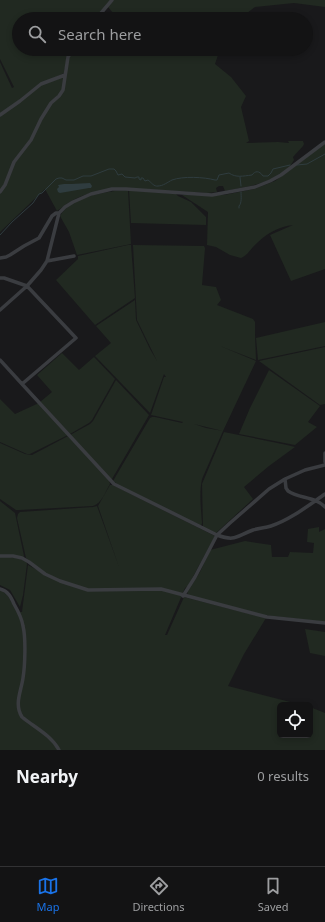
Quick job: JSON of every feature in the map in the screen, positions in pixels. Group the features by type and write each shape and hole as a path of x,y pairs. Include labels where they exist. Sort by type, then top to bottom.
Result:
{"street":[{"path":"102,12 112,0"},
{"path":"0,192 5,185 14,162 31,140 51,103 63,90 69,56"},
{"path":"0,115 41,84 65,75"},
{"path":"0,258 10,256 39,238 52,216 59,213 73,202 91,194 112,189 126,189 212,195 255,187 281,175 325,142"},
{"path":"0,310 27,286 47,261 59,213"},
{"path":"47,261 74,256"},
{"path":"0,278 27,286 76,338 22,384"},
{"path":"0,360 114,484 217,535 230,539 254,530 271,527 290,517 325,494"},
{"path":"184,596 217,535 269,489 285,479 325,463 325,453"},
{"path":"285,479 286,488 290,493 316,500 325,507"},
{"path":"0,556 22,558 45,574 60,581 88,590 161,589 267,617 325,623"},
{"path":"0,589 9,594 19,613 23,626 23,678 18,702 19,712 22,717 51,740 59,750"}],"shaded area":[{"path":"0,0 111,0 101,12 12,12 12,56 68,56 64,73 52,79 53,81 65,74 70,56 218,56 215,64 231,77 246,96 241,107 249,141 246,143 289,143 288,141 303,141 304,144 293,157 294,160 291,164 279,175 265,182 225,191 223,186 216,188 217,192 207,193 123,188 109,189 82,196 68,203 57,211 45,189 0,232 0,62 12,88 14,87 0,59"},
{"path":"113,0 325,0 325,7 294,3 255,7 248,12 112,12 108,7"},
{"path":"325,143 325,269 291,281 270,235 293,225 283,227 269,234 241,258 230,255 216,247 207,245 208,212 182,195 224,195 254,189 275,181"},
{"path":"90,183 92,186 91,188 60,193 57,189 59,187 58,185"},
{"path":"128,190 131,244 77,255 69,232 60,216 65,209 81,199 90,196 100,193"},
{"path":"129,190 176,194 191,202 206,217 206,225 131,223"},
{"path":"131,245 135,298 95,325 56,280 78,259 78,256"},
{"path":"133,245 204,246 202,285 216,287 221,300 217,305 253,319 255,322 256,360 220,346 256,361 202,479 200,495 201,526 121,487 113,481 150,418 155,417 183,422 151,415 164,377 166,377 164,374 150,413 95,356 111,343 96,326 135,300 136,320 157,361 137,320","holes":["194,424 223,431 206,428"]},
{"path":"325,322 325,346 258,360 256,338"},
{"path":"325,347 325,404 320,405 259,361"},
{"path":"62,353 79,370 94,357 115,379 92,420 70,434 40,402 52,392 37,375"},
{"path":"269,370 320,406 308,422 317,427 295,445 239,434"},
{"path":"116,380 149,415 111,479 70,435 93,421"},
{"path":"0,399 15,414 39,403 68,435 30,454 0,442"},
{"path":"224,432 295,447 244,487 253,499 216,533 203,527 202,484"},
{"path":"68,436 109,480 110,484 103,497 96,505 16,510 0,499 0,443 25,454 32,455"},
{"path":"110,485 113,485 215,536 188,586 185,588 165,635 167,635 184,597 266,618 244,654 228,686 290,702 277,702 277,738 313,738 313,708 325,713 325,750 0,750 0,589 8,596 17,612 22,612 28,565 50,577 26,558 17,518 18,514 20,512 97,506 119,567 98,506"},
{"path":"0,501 15,513 24,557 0,555"},
{"path":"319,527 319,532 325,529 325,622 264,615 187,595 210,550 245,541 271,545 272,557 288,557 290,552 313,553 314,543 307,542 308,529"},
{"path":"0,557 26,561 27,564 23,595 20,607 10,590 0,585"},
{"path":"305,629 325,632 325,656 310,653"}],"waterway":[{"path":"297,165 307,164 325,154"},
{"path":"0,235 33,203 39,194 59,178 74,180 83,176 91,176 109,169 114,169 118,175 122,174 125,177 139,177 141,180 141,178 143,178 145,181 148,180 154,185 160,186 172,180 188,177 217,180 219,175 229,173 234,176 243,176 252,175 257,172 263,176 268,176 273,169 290,165"},
{"path":"240,177 241,186"},
{"path":"239,208 241,192"}]}
